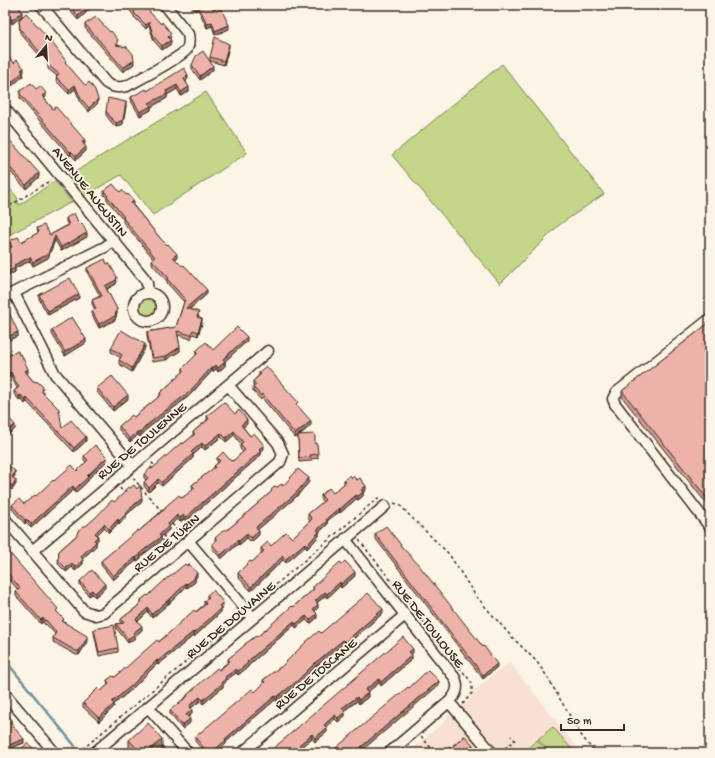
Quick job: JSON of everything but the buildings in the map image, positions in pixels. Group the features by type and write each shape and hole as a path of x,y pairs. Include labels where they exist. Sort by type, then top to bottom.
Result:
{"street":[{"path":"41,5 106,83 110,86 119,88 128,86 187,49 189,38 188,34 165,5"},
{"name":"AVENUE AUGUSTIN","path":"5,109 145,279 148,293"},
{"path":"114,240 105,247 9,295 55,374 132,470"},
{"path":"710,319 616,393 613,399 615,404 710,527"},
{"name":"RUE DE TOULENNE","path":"32,551 132,470 268,351"},
{"name":"RUE DE TURIN","path":"5,519 81,609 88,614 96,615 104,613 174,554 186,539 201,531 278,465 282,458 282,450 278,444 228,385"},
{"name":"RUE DE DOUVAINE","path":"94,753 385,506"},
{"path":"186,539 253,618"},
{"name":"RUE DE TOULOUSE","path":"345,539 455,678 458,685 454,697 393,750"},
{"name":"RUE DE TOSCANE","path":"242,753 405,615"},
{"path":"5,694 55,753"},
{"path":"449,702 492,753"},
{"path":"148,707 188,753"}],"path":[{"path":"5,209 54,178"},
{"path":"132,470 164,514"},
{"name":"RUE DE DOUVAINE","path":"253,604 378,498"},
{"path":"385,506 391,503 400,505 449,554 475,595 511,636 537,662 581,735 595,753"},
{"path":"184,519 186,521 190,517 201,531"},
{"path":"169,520 186,539"},
{"path":"163,535 165,538 162,541 174,554"},
{"name":"RUE DE DOUVAINE","path":"78,753 241,615"},
{"path":"444,753 467,734"},
{"path":"499,753 515,740 511,736"},
{"path":"423,738 435,753"},
{"path":"159,743 168,753"},
{"path":"471,753 478,746"}],"shaded area":[{"path":"510,662 581,753 408,753 444,722 448,714 451,716 470,700 474,690"}],"green space":[{"path":"502,64 604,194 559,225 500,284 392,155"},
{"path":"206,92 247,153 153,215 121,175 84,196 68,176"},
{"path":"55,181 72,202 5,237 5,183 17,197 19,205"},
{"path":"148,297 155,300 158,307 155,314 148,317 141,314 138,307 141,300"},
{"path":"553,727 575,753 550,753 538,739"},
{"path":"537,740 548,753 522,753"}],"waterway":[{"path":"5,660 75,746"}]}
